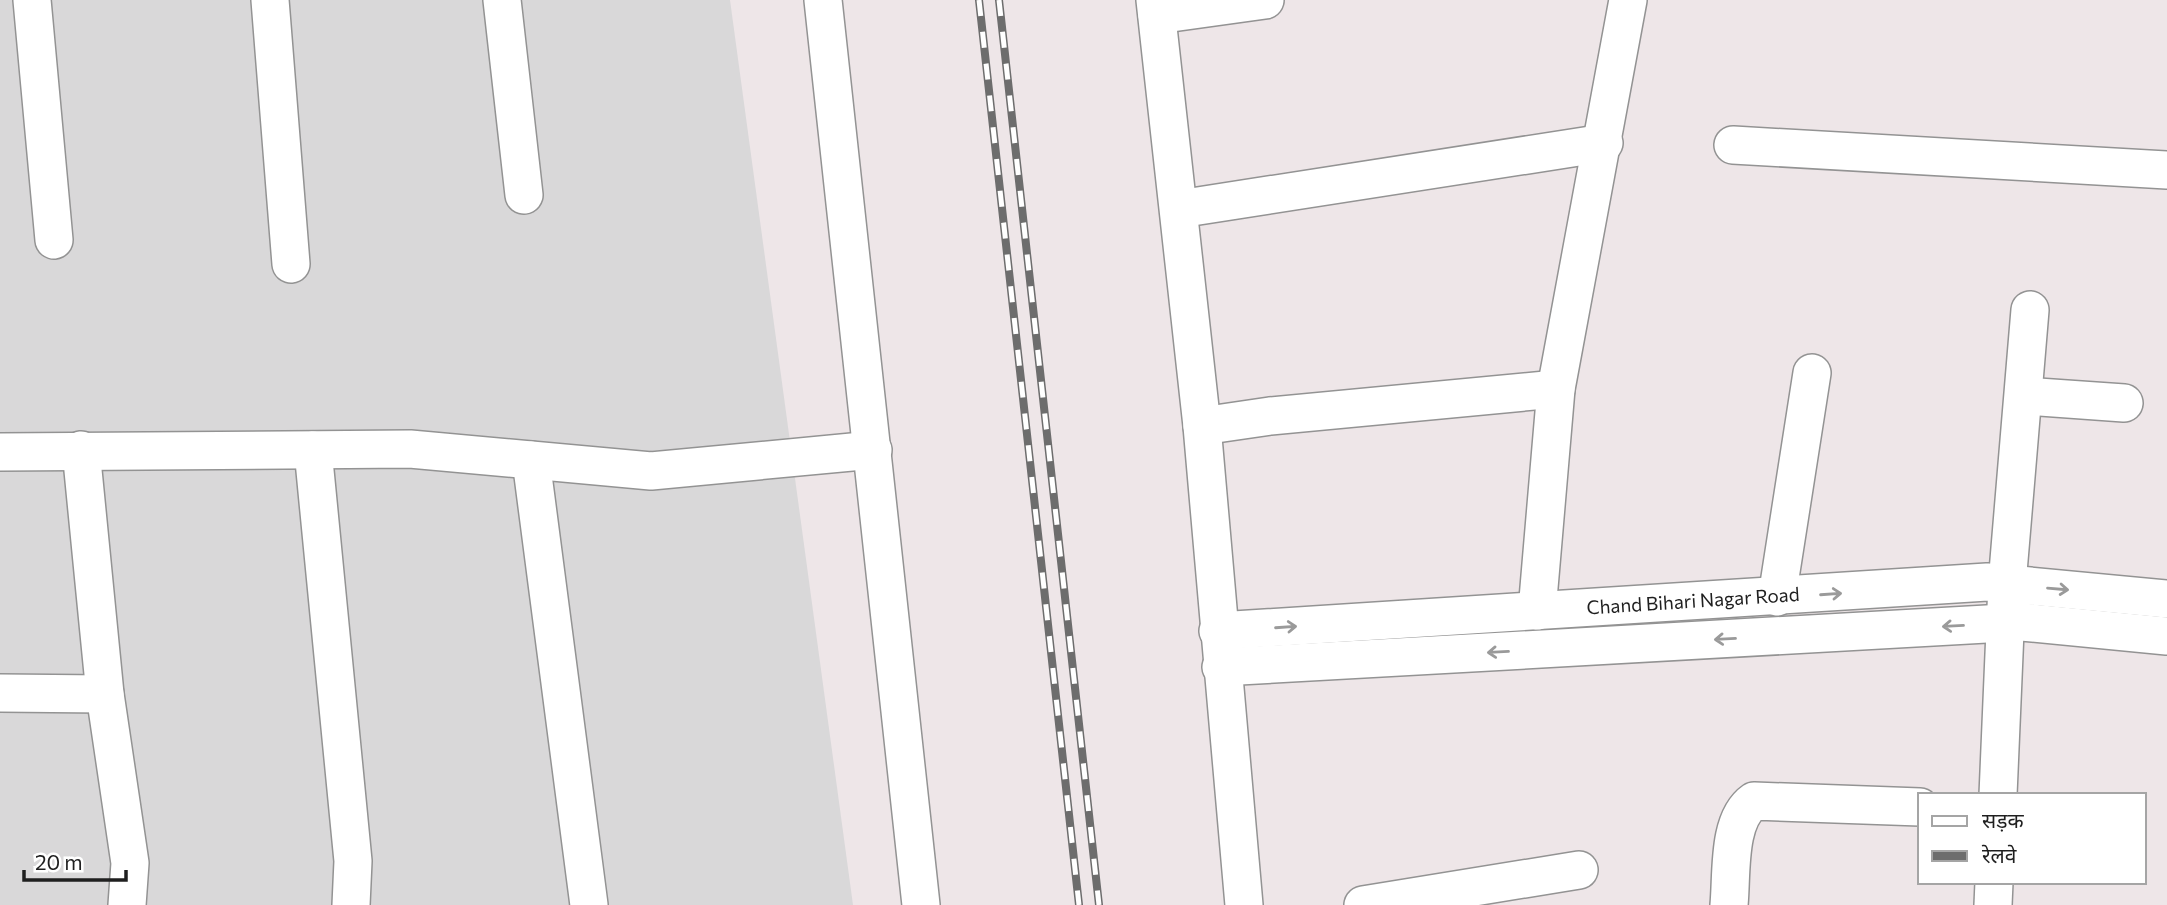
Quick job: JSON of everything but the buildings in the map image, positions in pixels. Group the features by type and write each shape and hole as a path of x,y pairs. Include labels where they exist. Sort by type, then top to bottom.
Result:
{"street":[{"path":"32,0 54,240"},
{"path":"270,0 290,264"},
{"path":"502,0 524,195"},
{"path":"823,0 921,905"},
{"path":"1244,905 1221,667 1202,426 1156,8 1265,0"},
{"path":"1537,611 1556,389 1604,143 1628,0"},
{"path":"1179,209 1604,143"},
{"path":"1733,145 2167,170"},
{"path":"1998,793 2007,584 2029,310"},
{"path":"1777,597 1812,373"},
{"path":"1202,426 1270,416 1556,389"},
{"path":"2024,396 2124,402"},
{"path":"0,452 410,449 651,471 873,450"},
{"path":"81,450 104,694 130,863 127,905"},
{"path":"313,450 353,861 351,905"},
{"path":"531,460 589,905"},
{"name":"Chand Bihari Nagar Road","path":"1218,631 1987,582 2167,598"},
{"name":"Chand Bihari Nagar Road","path":"1221,667 2006,622 2167,636"},
{"path":"0,693 104,694"},
{"path":"1729,905 1737,827 1742,810 1754,801 1918,807"},
{"path":"1363,905 1579,870"},
{"path":"1993,905 1994,884"}],"shaded area":[{"path":"0,0 730,0 853,905 0,905"}],"railway":[{"path":"979,0 1079,905"},
{"path":"999,0 1099,905"}]}
